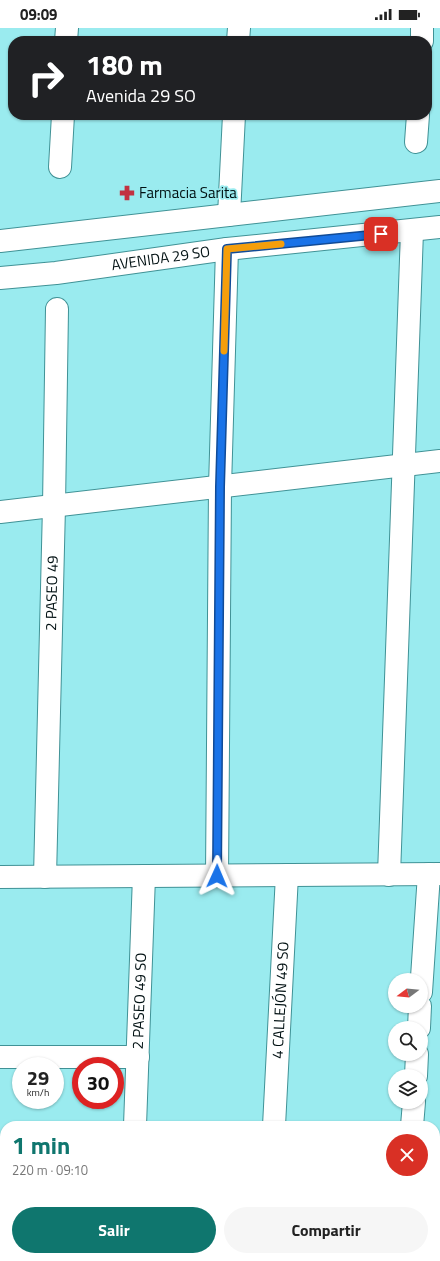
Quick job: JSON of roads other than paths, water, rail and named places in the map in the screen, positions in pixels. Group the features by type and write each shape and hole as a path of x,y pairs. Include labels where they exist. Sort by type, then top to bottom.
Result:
{"street":[{"path":"60,167 62,120"},
{"path":"229,215 234,120"},
{"path":"416,142 418,120"},
{"path":"0,241 440,191"},
{"name":"AVENIDA 29 SO","path":"0,278 56,273 227,249 440,227"},
{"path":"389,875 412,231"},
{"path":"217,876 220,487 227,249"},
{"name":"2 PASEO 49","path":"45,877 57,309"},
{"path":"0,512 440,461"},
{"path":"0,877 434,874 423,973"},
{"name":"4 CALLEJÓN 49 SO","path":"274,1121 287,875"},
{"name":"2 PASEO 49 SO","path":"135,1121 144,876"},
{"path":"0,1057 138,1057"},
{"path":"412,1121 413,1109"}],"place":[{"name":"Farmacia Sarita","path":"127,193"}]}
